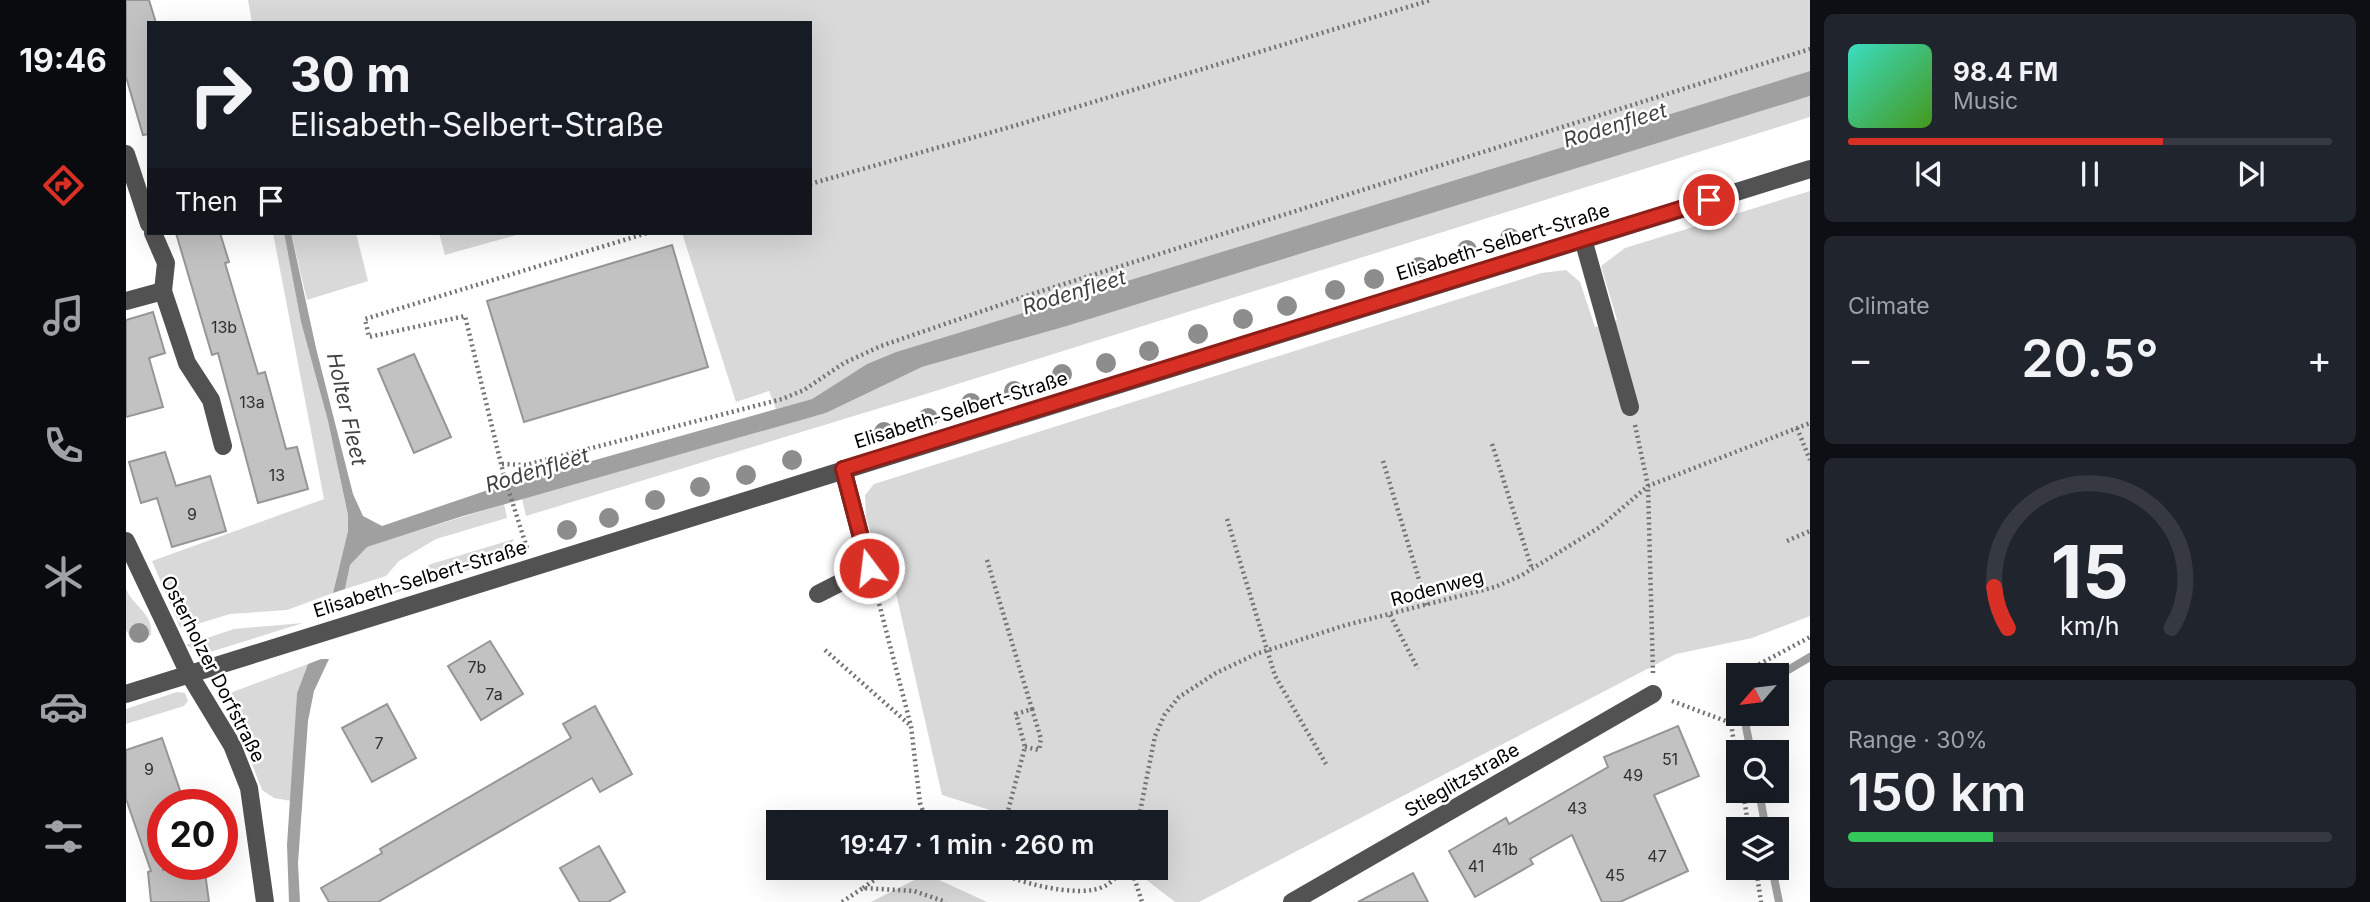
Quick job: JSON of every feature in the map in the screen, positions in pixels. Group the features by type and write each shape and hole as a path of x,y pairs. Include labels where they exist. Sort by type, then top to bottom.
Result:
{"street":[{"path":"126,154 147,218"},
{"name":"Elisabeth-Selbert-Straße","path":"126,694 1810,169"},
{"path":"153,235 166,263 163,291 187,363 211,400 223,446"},
{"path":"1583,239 1630,407"},
{"path":"126,301 163,291"},
{"path":"818,594 869,568 843,469"},
{"name":"Osterholzer Dorfstraße","path":"126,541 189,674 232,745 249,788 265,902"},
{"name":"Stieglitzstraße","path":"1292,902 1653,694"}],"path":[{"path":"812,183 1017,125 1431,0"},
{"path":"502,464 526,465 782,399 804,390 845,363 881,346 1440,164 1810,49"},
{"path":"533,566 504,476 465,316 369,337 365,319 640,235"},
{"path":"1630,407 1648,486 1653,694 1726,721"},
{"name":"Rodenweg","path":"1140,810 1155,736 1165,714 1179,697 1207,679 1268,650 1346,625 1496,587 1532,569 1600,527 1648,486 1810,423"},
{"path":"1797,428 1810,460"},
{"path":"1492,444 1532,569"},
{"path":"1383,461 1427,606"},
{"path":"1227,519 1275,676 1326,764"},
{"path":"1787,541 1810,531"},
{"path":"987,560 1041,739 1039,750 1025,747"},
{"path":"869,568 911,726 923,810"},
{"path":"1390,615 1418,669"},
{"path":"1761,663 1810,637"},
{"path":"825,650 911,726"},
{"path":"1008,810 1025,747 1016,714 1032,709"},
{"path":"842,902 874,880"},
{"path":"1018,880 1080,891 1105,887 1114,880"},
{"path":"1134,880 1142,902"},
{"path":"1758,880 1761,902"},
{"path":"863,888 914,891 947,902"}],"shaded area":[{"path":"248,0 1810,0 1810,71 896,352 867,364 812,399 776,409 769,391 736,402 683,235 812,235 812,21 252,21"},
{"path":"1810,71 1810,96 1067,326 922,367 826,413 463,516 367,547 350,565 345,589 333,593 348,531 348,515 328,421 301,322 284,235 291,235 316,348 353,494 363,516 382,526 488,490 812,399 867,364 896,352"},
{"path":"1810,96 1810,117 913,398 526,516 522,499 826,413 922,367 1067,326"},
{"path":"1810,191 1810,616 1752,638 1676,654 1199,902 1175,902 1147,880 1168,880 1168,810 990,810 942,795 893,580 890,548 872,537 866,518 865,495 874,484 1541,273 1566,270 1580,282 1595,327 1617,320 1601,266 1625,248"},
{"path":"273,235 284,235 301,322 328,421 348,515 348,531 333,593 287,610 230,614 180,627 152,561 324,499"},
{"path":"291,235 356,235 368,281 307,300"},
{"path":"440,235 516,235 445,255"},
{"path":"504,504 507,518 436,539 399,561 386,576 345,589 350,565 366,547"},
{"path":"514,539 503,559 392,594 431,564"},
{"path":"126,589 146,616 151,628 151,635 134,643 126,630"},
{"path":"303,623 210,652 200,652 186,645 234,629"},
{"path":"329,659 314,691 308,721 298,863 300,902 289,902 287,845 297,693 308,664"},
{"path":"308,664 297,693 291,801 274,798 262,790 230,707 230,693"},
{"path":"177,692 185,693 188,701 184,706 126,724 126,709"},
{"path":"914,880 939,880 987,902 871,902"}],"building":[{"path":"126,0 149,0 155,21 147,21 147,134 143,135 126,77"},
{"path":"177,235 221,235 229,262 225,263 258,374 265,372 286,449 297,447 308,489 258,503 218,353 212,355"},
{"path":"672,245 708,367 524,422 487,301"},
{"path":"153,312 165,353 149,358 163,407 126,417 126,320"},
{"path":"414,354 451,437 414,453 378,369"},
{"path":"165,452 176,486 210,476 226,531 172,547 157,498 141,503 129,462"},
{"path":"490,641 523,694 481,720 448,666"},
{"path":"387,704 416,758 372,782 342,728"},
{"path":"595,706 632,774 600,792 592,778 378,902 329,902 321,888 382,853 380,849 571,738 563,724"},
{"path":"1678,726 1699,776 1654,795 1688,871 1620,902 1602,902 1572,835 1530,859 1533,864 1475,897 1449,851 1506,818 1509,824 1608,767 1604,757"},
{"path":"162,738 180,789 147,789 147,859 126,799 126,750"},
{"path":"599,846 625,892 608,902 580,902 560,868"},
{"path":"1413,873 1428,902 1358,902"},
{"path":"149,880 206,880 209,902 151,902"}],"waterway":[{"path":"1789,669 1810,657"},
{"path":"1746,726 1749,740"},
{"path":"1761,803 1764,817"},
{"path":"1774,880 1779,902"}],"route":[{"path":"869,568 843,469 1709,200"}],"water label":[{"name":"Rodenfleet","path":"1615,125"},
{"name":"Rodenfleet","path":"1074,292"},
{"name":"Holter Fleet","path":"347,409"},
{"name":"Rodenfleet","path":"537,470"}]}
